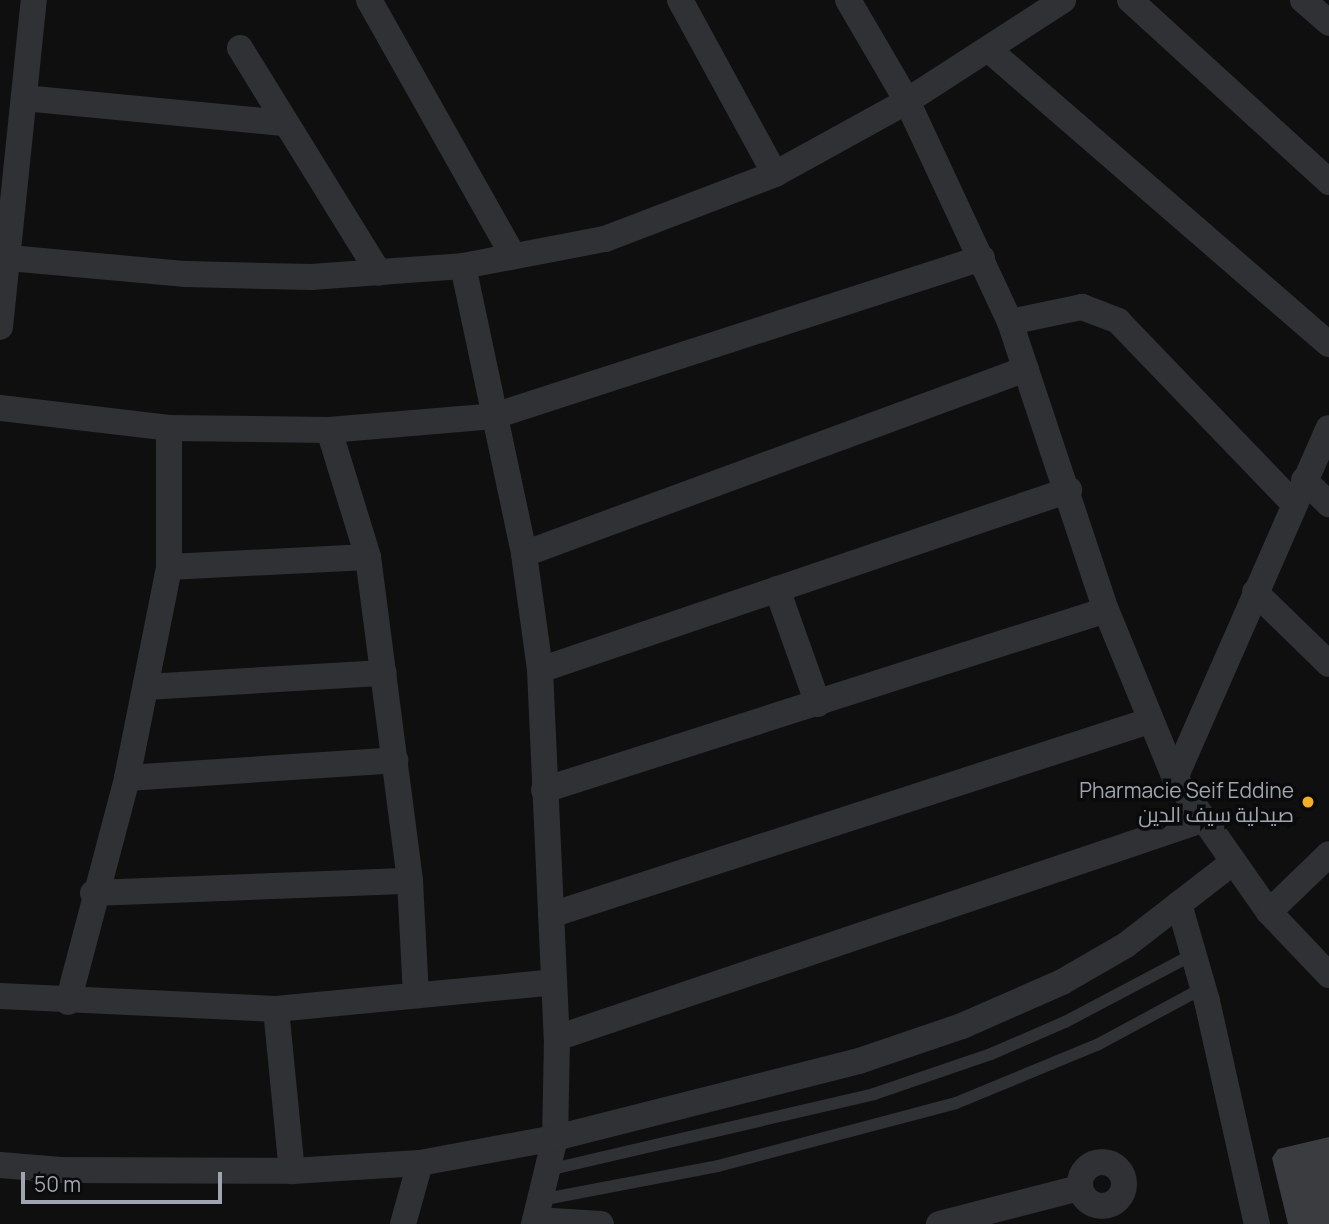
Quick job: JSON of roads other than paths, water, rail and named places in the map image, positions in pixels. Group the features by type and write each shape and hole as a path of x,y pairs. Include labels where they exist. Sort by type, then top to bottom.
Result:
{"street":[{"path":"0,327 34,0"},
{"path":"369,0 513,256"},
{"path":"680,0 775,174"},
{"path":"848,0 907,101 1010,322 1069,490 1106,610 1149,721 1175,778 1232,863 1269,912 1327,970"},
{"path":"9,258 186,274 379,273 463,266 658,223 775,174 907,101 1063,0"},
{"path":"1130,0 1329,182"},
{"path":"1303,0 1329,23"},
{"path":"240,48 379,273"},
{"path":"988,48 1329,344"},
{"path":"24,99 286,123"},
{"path":"0,408 169,428 329,430 494,416 982,258"},
{"path":"463,266 524,554 540,670 557,1038 555,1138 536,1215 601,1224"},
{"path":"1010,322 1082,307 1110,316 1137,335 1298,491 1329,504"},
{"path":"524,554 1026,369"},
{"path":"68,1002 93,894 127,778 169,567 169,428"},
{"path":"1175,778 1298,491 1329,428"},
{"path":"329,430 368,557 410,881 416,995"},
{"path":"540,670 1069,490"},
{"path":"169,567 368,557"},
{"path":"777,589 818,704"},
{"path":"1255,592 1329,664"},
{"path":"544,790 1106,610"},
{"path":"146,687 384,673"},
{"path":"551,915 1149,721"},
{"path":"127,778 395,760"},
{"path":"557,1038 1202,820"},
{"path":"1269,912 1329,854"},
{"path":"0,1165 61,1170 292,1171 420,1163 555,1138 859,1061 962,1026 1073,976 1126,945 1232,863"},
{"path":"93,894 410,881"},
{"path":"1179,904 1203,988 1257,1224"},
{"path":"0,996 68,1002 276,1009 554,982"},
{"path":"276,1009 292,1171"},
{"path":"403,1224 420,1163"},
{"path":"939,1224 1080,1188"}],"lane":[{"path":"548,1170 874,1094 1004,1049 1194,954"},
{"path":"536,1215 956,1102 1086,1050 1203,988"}],"place":[{"name":"Pharmacie Seif Eddine صيدلية سيف الدين","path":"1308,802"}]}
